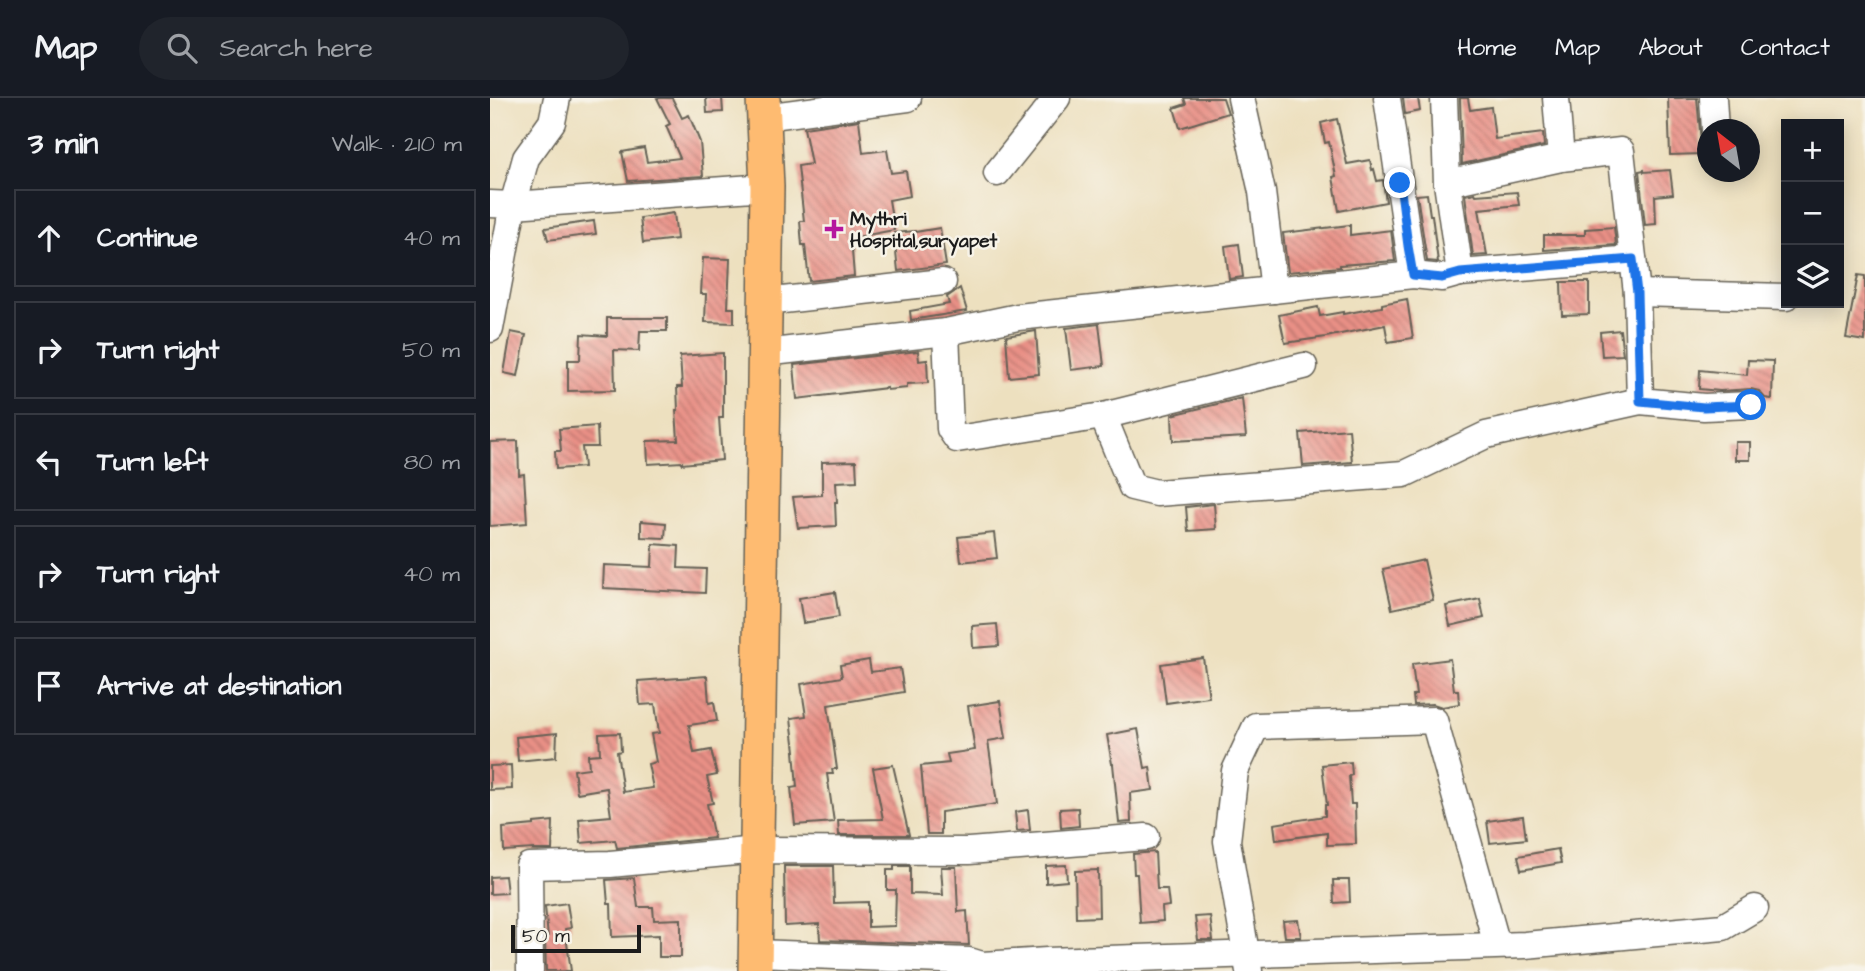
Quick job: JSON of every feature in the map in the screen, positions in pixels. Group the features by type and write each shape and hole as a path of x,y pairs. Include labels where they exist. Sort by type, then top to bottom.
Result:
{"main road":[{"path":"756,962 767,187 764,107"}],"street":[{"path":"490,329 502,205 526,158 552,122 557,98"},
{"path":"764,107 908,98"},
{"path":"997,173 1057,98"},
{"path":"1241,98 1262,192 1274,290"},
{"path":"1387,98 1413,275"},
{"path":"1444,98 1447,183 1460,273"},
{"path":"1556,98 1561,158"},
{"path":"1713,98 1714,119"},
{"path":"1447,183 1561,158 1621,151 1637,293 1640,401"},
{"path":"502,205 767,187"},
{"path":"765,353 946,332 1018,317 1413,275 1442,278 1460,273 1633,259"},
{"path":"765,302 943,282"},
{"path":"1637,293 1781,297"},
{"path":"946,332 950,429 957,439 1103,416 1304,366"},
{"path":"1103,416 1132,487 1157,493 1404,474 1486,435 1640,401 1704,407 1751,405"},
{"path":"1248,963 1227,841 1236,771 1256,726 1434,720 1497,945"},
{"path":"530,971 529,866 610,864 757,850 969,851 1146,837"},
{"path":"756,962 969,961 982,968 1248,963 1525,945 1723,927 1755,908"}],"building":[{"path":"657,98 672,98 682,118 689,115 700,142 703,176 628,181 622,152 644,148 647,162 680,158 666,126 670,124"},
{"path":"706,98 722,98 723,112 707,113"},
{"path":"1184,98 1223,98 1228,113 1180,128 1174,108 1186,104"},
{"path":"1403,98 1418,98 1420,111 1405,114"},
{"path":"1460,98 1468,98 1470,110 1491,107 1495,139 1543,133 1544,146 1462,164"},
{"path":"1668,98 1697,98 1697,154 1670,155"},
{"path":"1337,119 1347,164 1370,160 1377,181 1383,180 1386,202 1339,211 1333,177 1336,176 1329,142 1325,143 1321,123"},
{"path":"859,120 863,153 887,150 891,173 906,171 910,196 889,200 894,230 851,238 854,276 809,281 805,245 802,245 800,221 804,221 798,166 811,164 804,128"},
{"path":"1670,170 1673,194 1655,196 1656,224 1645,225 1639,171"},
{"path":"1517,192 1519,205 1479,209 1487,255 1473,256 1465,195"},
{"path":"1427,194 1438,262 1427,261 1417,195"},
{"path":"674,213 677,239 643,243 640,218"},
{"path":"594,221 596,234 548,240 545,228"},
{"path":"1350,225 1350,235 1391,230 1395,261 1288,272 1283,233"},
{"path":"1614,227 1616,245 1544,250 1544,235 1585,235 1585,229"},
{"path":"940,228 946,265 898,271 894,233"},
{"path":"1239,244 1243,277 1229,279 1225,246"},
{"path":"703,258 730,259 728,308 734,308 734,323 705,322 706,294 701,294"},
{"path":"1858,275 1865,276 1865,341 1846,338"},
{"path":"1561,282 1589,282 1589,314 1562,315"},
{"path":"960,288 967,311 911,320 910,311 949,304 947,297"},
{"path":"1407,299 1413,338 1388,342 1385,325 1285,343 1279,315 1318,307 1320,316 1343,314"},
{"path":"607,318 667,318 667,331 640,331 639,351 614,350 615,390 568,391 568,360 580,360 581,334 607,336"},
{"path":"1099,324 1104,366 1071,370 1066,328"},
{"path":"1620,330 1623,355 1602,356 1600,332"},
{"path":"1036,331 1039,374 1009,377 1006,336"},
{"path":"511,332 526,335 518,376 504,373"},
{"path":"918,351 919,361 927,360 928,383 907,384 907,388 797,399 794,365"},
{"path":"723,353 723,418 719,418 722,460 648,464 647,441 678,440 677,387 682,387 680,356"},
{"path":"1748,360 1773,361 1772,399 1765,398 1759,391 1751,389 1699,389 1700,370 1747,375"},
{"path":"1242,398 1246,437 1173,441 1172,415"},
{"path":"597,426 598,447 582,447 584,467 556,469 555,451 561,451 559,429"},
{"path":"1349,429 1352,462 1303,466 1300,433"},
{"path":"518,441 519,475 524,474 527,523 490,526 490,442"},
{"path":"1735,442 1750,442 1750,460 1735,460"},
{"path":"856,461 857,481 836,482 836,526 798,528 793,497 822,495 822,462"},
{"path":"1214,504 1216,529 1188,531 1186,507"},
{"path":"641,521 666,523 665,538 641,537"},
{"path":"994,533 997,558 961,562 958,537"},
{"path":"653,544 679,546 678,568 706,569 705,593 603,588 604,565 652,567"},
{"path":"1424,560 1433,600 1392,609 1383,569"},
{"path":"835,592 839,617 803,623 799,598"},
{"path":"1480,599 1484,618 1450,626 1446,606"},
{"path":"997,624 999,646 973,648 972,626"},
{"path":"1203,658 1209,697 1166,703 1161,664"},
{"path":"1450,659 1454,690 1458,690 1459,704 1442,707 1433,704 1414,705 1413,695 1416,695 1412,664"},
{"path":"869,660 871,672 900,668 904,692 828,705 837,769 832,769 833,774 827,774 834,822 795,825 791,788 797,787 791,718 806,716 801,684 842,677 840,665"},
{"path":"707,676 709,703 714,702 717,721 689,725 694,753 711,750 717,775 707,777 713,803 707,804 714,838 617,848 615,840 581,843 579,819 611,816 607,788 577,793 574,770 589,768 588,755 600,754 599,734 620,733 621,751 617,752 623,792 653,788 648,764 656,762 651,734 659,733 655,704 640,705 638,681"},
{"path":"1000,701 1006,738 988,741 997,804 941,812 941,834 927,834 921,766 949,763 947,754 975,750 968,706"},
{"path":"1138,729 1145,768 1150,767 1153,790 1130,793 1131,822 1119,823 1107,735"},
{"path":"557,733 556,757 518,761 516,737"},
{"path":"1351,762 1352,775 1349,776 1351,804 1355,804 1356,844 1327,845 1327,833 1276,840 1274,824 1325,816 1327,805 1322,765"},
{"path":"511,765 512,789 490,790 490,766"},
{"path":"893,765 909,835 839,835 838,820 883,819 873,768"},
{"path":"1078,808 1079,826 1061,828 1060,809"},
{"path":"1028,810 1030,830 1017,831 1015,812"},
{"path":"1523,816 1526,839 1490,843 1487,821"},
{"path":"553,821 552,850 504,851 503,828"},
{"path":"1558,849 1561,863 1521,870 1518,856"},
{"path":"1155,852 1157,889 1167,889 1169,906 1162,907 1163,921 1140,923 1133,854"},
{"path":"1066,865 1067,881 1046,883 1046,866"},
{"path":"784,866 833,866 834,903 868,902 868,927 895,926 896,890 887,890 887,870 894,870 894,866 910,866 910,894 943,895 941,867 956,867 958,912 967,911 969,945 820,940 819,924 785,926"},
{"path":"1098,870 1099,917 1076,918 1075,871"},
{"path":"505,876 507,893 490,894 490,877"},
{"path":"634,878 638,907 653,907 654,920 681,919 681,957 659,957 659,935 612,937 611,904 608,904 606,880"},
{"path":"1333,880 1349,880 1350,902 1334,903"},
{"path":"567,903 571,928 565,929 571,971 546,971 545,938 548,938 545,906"},
{"path":"1210,916 1213,940 1198,940 1195,917"},
{"path":"1298,920 1301,937 1285,937 1283,921"}],"place":[{"name":"Mythri Hospital,suryapet","path":"834,229"}],"route":[{"path":"1400,183 1413,275 1442,278 1460,273 1633,259 1637,293 1640,401 1704,407 1751,405"}]}
